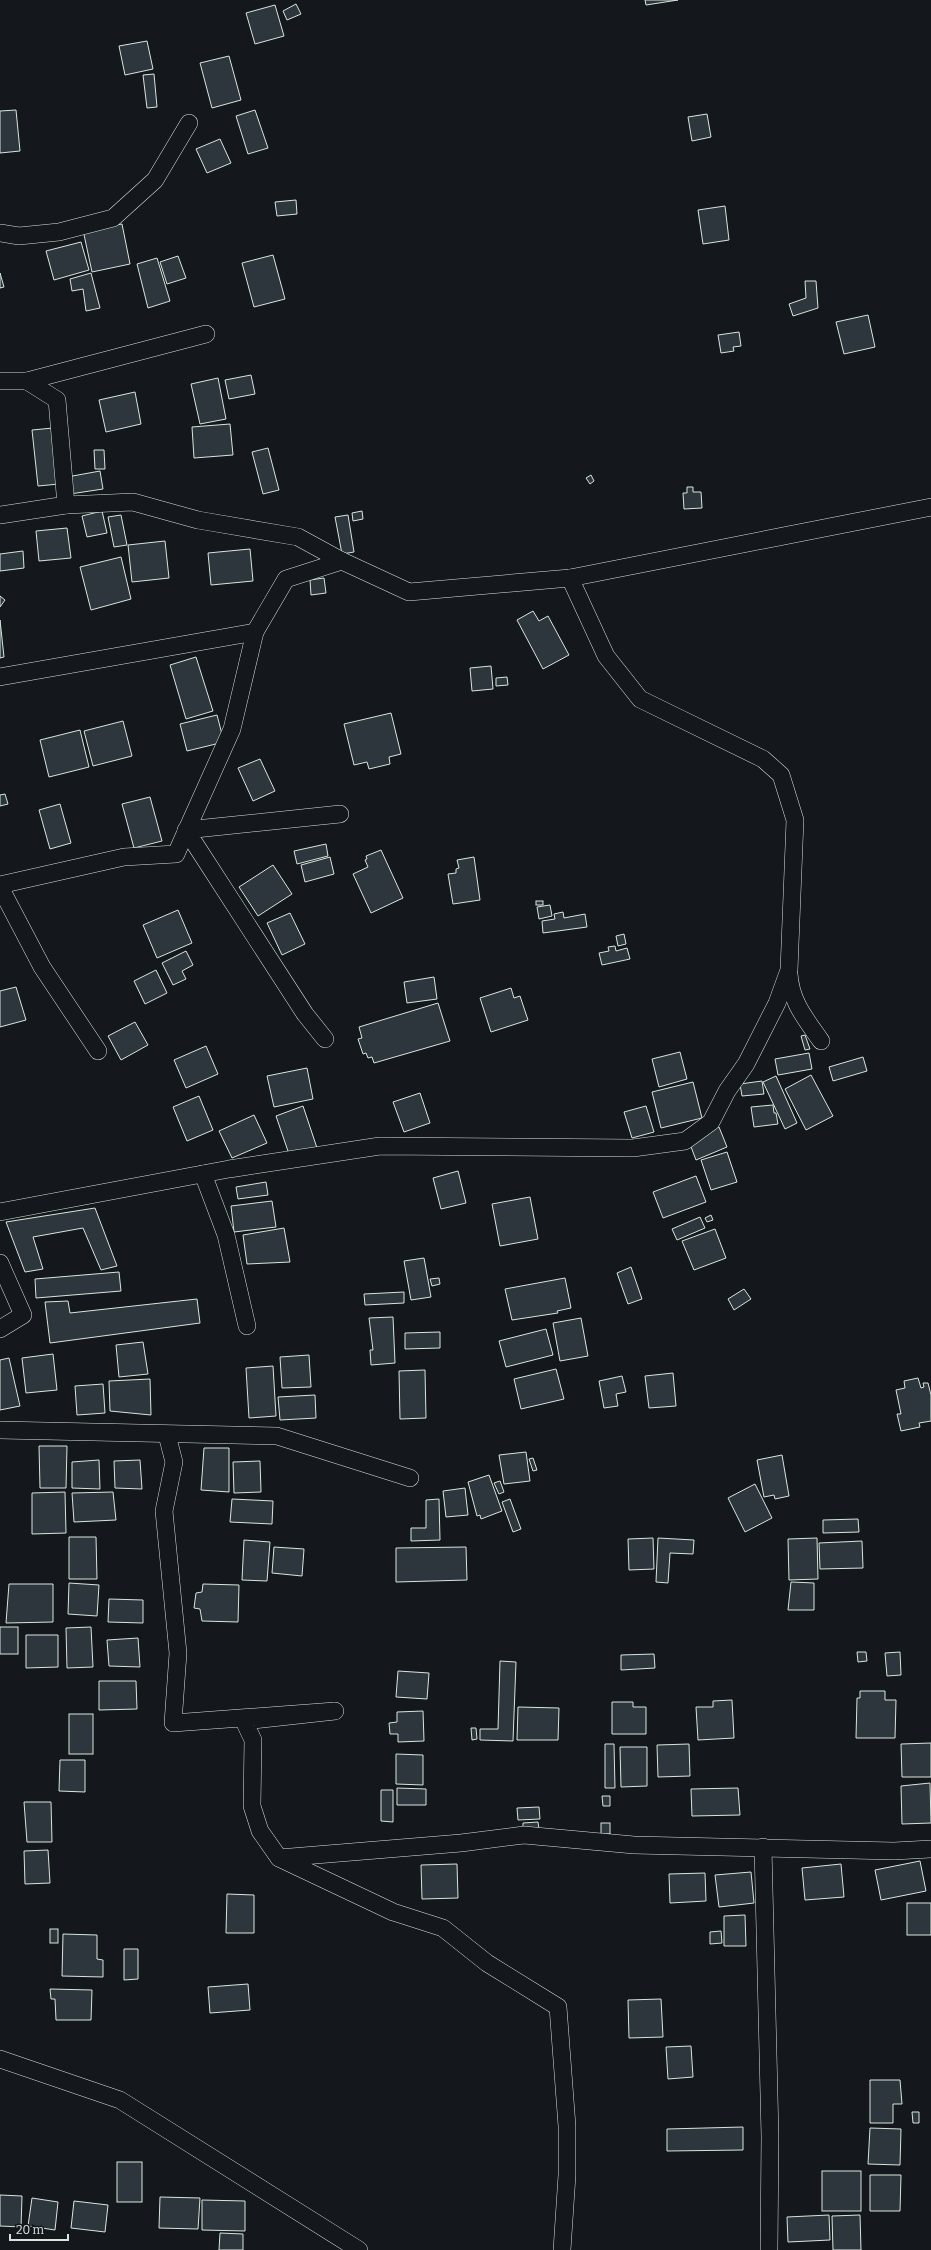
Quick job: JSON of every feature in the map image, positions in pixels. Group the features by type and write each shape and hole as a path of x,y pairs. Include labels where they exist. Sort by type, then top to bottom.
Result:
{"street":[{"path":"0,233 19,236 60,232 113,218 155,180 189,123"},
{"path":"0,381 26,382 206,334"},
{"path":"26,382 57,400 66,505"},
{"path":"0,515 66,505 133,502 198,520 298,537 342,561 409,592 570,578 931,507"},
{"path":"98,1051 42,967 0,886 124,856 176,854 232,729 255,632 286,580 342,561"},
{"path":"570,578 606,656 640,699 763,759 781,775 796,820 789,970 790,990 796,1004 821,1041"},
{"path":"0,677 255,632"},
{"path":"186,830 340,814"},
{"path":"186,830 304,1014 325,1039"},
{"path":"0,1212 203,1174 380,1146 633,1148 685,1141 711,1122 727,1091 746,1064 777,1003 789,970"},
{"path":"203,1174 226,1235 247,1326"},
{"path":"0,1264 22,1315 0,1329"},
{"path":"0,1430 167,1435 277,1436 410,1478"},
{"path":"167,1435 174,1462 164,1511 178,1653 173,1723 335,1711 244,1721 253,1740 252,1806 260,1831 279,1858 393,1912 443,1928 487,1963 558,2007 567,2126 567,2175 562,2250"},
{"path":"279,1858 461,1843 524,1835 634,1845 894,1851 931,1849"},
{"path":"763,1847 770,2136 769,2250"},
{"path":"0,2058 120,2100 359,2250"}],"building":[{"path":"645,0 678,0 646,5"},
{"path":"296,4 301,14 287,20 283,11"},
{"path":"275,5 284,36 255,44 246,13"},
{"path":"147,41 153,69 125,75 119,46"},
{"path":"229,56 241,100 212,108 200,63"},
{"path":"154,74 157,107 147,108 143,75"},
{"path":"16,110 20,151 0,153 0,111"},
{"path":"255,110 268,148 248,154 236,116"},
{"path":"707,114 711,137 692,141 688,117"},
{"path":"220,139 231,163 207,173 196,149"},
{"path":"296,200 297,214 277,216 275,202"},
{"path":"725,206 729,240 703,244 698,210"},
{"path":"122,224 130,264 92,272 83,230"},
{"path":"81,242 89,270 54,280 46,251"},
{"path":"273,255 285,299 254,307 242,263"},
{"path":"178,256 186,278 167,284 160,262"},
{"path":"157,258 170,301 148,308 137,264"},
{"path":"0,273 4,287 0,288"},
{"path":"91,273 100,308 86,311 83,289 72,291 70,279"},
{"path":"805,281 816,281 818,308 793,316 789,304 806,298"},
{"path":"868,315 875,347 844,354 836,322"},
{"path":"739,332 741,346 733,347 734,351 721,353 718,335"},
{"path":"251,375 255,394 229,399 225,380"},
{"path":"218,378 226,419 200,424 191,384"},
{"path":"135,392 141,424 106,432 99,400"},
{"path":"230,424 233,455 194,458 192,427"},
{"path":"53,428 59,484 38,486 32,430"},
{"path":"268,448 279,490 263,494 252,452"},
{"path":"94,450 104,450 105,469 95,469"},
{"path":"100,471 103,489 70,494 67,477"},
{"path":"591,475 594,481 590,484 586,478"},
{"path":"687,487 693,487 693,492 701,492 702,508 684,509 683,493 687,493"},
{"path":"102,511 107,533 87,537 82,516"},
{"path":"362,511 363,519 353,521 352,513"},
{"path":"121,515 127,545 114,547 108,517"},
{"path":"348,515 354,552 342,554 335,517"},
{"path":"67,528 71,558 39,561 36,531"},
{"path":"165,541 169,578 132,582 128,545"},
{"path":"250,549 253,581 211,585 208,553"},
{"path":"23,551 24,568 0,571 0,554"},
{"path":"121,557 131,599 91,610 80,567"},
{"path":"324,578 326,593 311,595 310,580"},
{"path":"0,596 5,600 0,607"},
{"path":"533,611 539,621 548,616 569,655 543,669 517,620"},
{"path":"0,620 4,657 0,658"},
{"path":"196,657 213,711 186,719 170,665"},
{"path":"491,666 493,689 472,691 470,668"},
{"path":"507,677 508,685 496,686 496,678"},
{"path":"391,713 401,754 389,757 390,764 369,769 367,762 354,765 344,724"},
{"path":"217,715 224,742 187,751 180,724"},
{"path":"123,721 132,756 93,766 84,731"},
{"path":"80,730 89,767 49,777 40,740"},
{"path":"260,759 275,791 253,801 238,768"},
{"path":"5,794 8,804 0,806 0,795"},
{"path":"150,797 162,841 134,848 122,804"},
{"path":"60,804 71,843 50,849 39,810"},
{"path":"326,844 328,856 297,864 294,851"},
{"path":"381,850 403,898 371,913 353,874 368,867 365,860 367,859 366,856"},
{"path":"330,857 334,874 305,882 301,865"},
{"path":"474,857 480,900 453,904 448,874 456,873 456,869 459,868 457,860"},
{"path":"273,865 292,894 258,916 239,887"},
{"path":"536,901 543,901 543,905 536,905"},
{"path":"550,905 552,916 539,919 537,907"},
{"path":"178,910 192,943 157,958 143,925"},
{"path":"563,912 564,918 585,914 587,927 543,933 542,921 555,919 554,914"},
{"path":"290,913 305,944 282,955 267,923"},
{"path":"624,934 626,944 618,946 616,936"},
{"path":"615,946 616,951 627,948 630,959 602,965 599,953 609,951 608,947"},
{"path":"186,951 193,965 182,971 186,979 173,985 162,963"},
{"path":"156,970 167,993 145,1004 134,981"},
{"path":"434,977 437,999 407,1003 404,982"},
{"path":"16,987 26,1020 0,1027 0,991"},
{"path":"511,988 514,998 520,996 528,1020 491,1032 480,998"},
{"path":"438,1003 450,1041 374,1063 372,1057 368,1058 366,1053 363,1054 358,1039 362,1038 359,1027"},
{"path":"135,1022 148,1045 121,1060 108,1036"},
{"path":"805,1035 810,1049 805,1050 801,1036"},
{"path":"206,1046 218,1074 186,1088 174,1060"},
{"path":"680,1052 687,1079 659,1087 652,1059"},
{"path":"809,1053 812,1069 778,1075 775,1059"},
{"path":"863,1057 867,1071 833,1081 829,1067"},
{"path":"307,1068 313,1099 274,1107 267,1076"},
{"path":"811,1075 833,1116 806,1130 785,1089"},
{"path":"776,1076 797,1123 785,1129 763,1082"},
{"path":"762,1081 764,1094 742,1096 740,1084"},
{"path":"693,1082 702,1118 661,1128 652,1092"},
{"path":"420,1093 430,1123 404,1132 393,1102"},
{"path":"199,1096 213,1130 187,1141 173,1107"},
{"path":"773,1105 778,1124 754,1127 751,1107"},
{"path":"303,1106 317,1148 290,1157 276,1116"},
{"path":"646,1106 654,1132 632,1138 624,1112"},
{"path":"254,1115 267,1143 232,1158 219,1131"},
{"path":"719,1127 727,1147 696,1160 690,1144 697,1135"},
{"path":"727,1152 737,1182 711,1190 701,1160"},
{"path":"458,1171 466,1203 441,1209 433,1178"},
{"path":"696,1176 706,1202 663,1218 653,1192"},
{"path":"266,1182 268,1195 238,1199 236,1187"},
{"path":"530,1197 538,1239 500,1246 492,1204"},
{"path":"272,1201 276,1227 234,1232 231,1206"},
{"path":"95,1208 117,1266 101,1270 83,1228 33,1237 43,1269 25,1272 6,1222"},
{"path":"711,1215 713,1220 707,1222 705,1218"},
{"path":"700,1217 705,1228 677,1240 672,1229"},
{"path":"284,1228 290,1262 247,1264 243,1235"},
{"path":"715,1229 726,1258 694,1270 682,1241"},
{"path":"424,1258 431,1297 411,1300 404,1261"},
{"path":"631,1267 642,1299 628,1304 617,1273"},
{"path":"119,1272 121,1291 36,1298 35,1279"},
{"path":"439,1278 440,1284 432,1286 430,1279"},
{"path":"565,1278 571,1308 557,1311 558,1313 512,1320 505,1289"},
{"path":"744,1289 751,1299 734,1310 728,1299"},
{"path":"404,1292 404,1303 365,1305 364,1294"},
{"path":"197,1299 200,1323 50,1343 45,1302 68,1301 70,1313"},
{"path":"393,1317 395,1363 371,1365 370,1350 373,1350 369,1318"},
{"path":"581,1318 588,1356 560,1361 553,1323"},
{"path":"546,1329 553,1355 506,1367 499,1341"},
{"path":"440,1332 440,1348 405,1349 405,1333"},
{"path":"143,1342 148,1374 119,1377 116,1345"},
{"path":"53,1354 57,1390 26,1393 22,1358"},
{"path":"309,1355 311,1387 282,1388 280,1357"},
{"path":"9,1358 20,1406 0,1410 0,1360"},
{"path":"273,1366 276,1416 249,1418 246,1368"},
{"path":"556,1369 564,1399 521,1409 514,1379"},
{"path":"425,1370 426,1418 400,1419 399,1371"},
{"path":"673,1373 676,1406 649,1408 645,1376"},
{"path":"622,1376 626,1392 616,1394 618,1406 604,1408 599,1381"},
{"path":"918,1378 921,1388 924,1387 923,1383 928,1383 931,1395 931,1421 919,1423 920,1427 901,1431 897,1414 901,1414 896,1390 905,1388 904,1381"},
{"path":"150,1379 151,1415 110,1411 109,1381"},
{"path":"103,1384 105,1413 77,1415 75,1386"},
{"path":"315,1395 316,1418 280,1420 278,1397"},
{"path":"39,1446 67,1446 66,1488 40,1488"},
{"path":"204,1448 229,1448 229,1492 201,1490"},
{"path":"526,1452 530,1481 504,1484 499,1455"},
{"path":"782,1455 789,1496 775,1499 774,1495 764,1497 757,1460"},
{"path":"533,1458 537,1470 533,1471 529,1459"},
{"path":"99,1460 100,1489 72,1488 72,1462"},
{"path":"140,1460 142,1489 115,1488 114,1461"},
{"path":"260,1461 261,1492 234,1493 233,1462"},
{"path":"489,1475 502,1511 481,1519 480,1515 477,1516 468,1482"},
{"path":"500,1481 504,1492 499,1494 494,1483"},
{"path":"755,1484 772,1518 745,1532 728,1498"},
{"path":"465,1488 468,1515 446,1517 443,1491"},
{"path":"65,1492 66,1533 32,1534 32,1493"},
{"path":"113,1492 116,1520 74,1522 72,1493"},
{"path":"232,1499 273,1501 272,1524 230,1522"},
{"path":"439,1499 440,1540 411,1541 411,1528 426,1528 426,1500"},
{"path":"510,1499 521,1529 513,1532 502,1502"},
{"path":"858,1519 859,1532 823,1533 823,1520"},
{"path":"69,1537 96,1537 97,1579 69,1579"},
{"path":"653,1538 654,1569 629,1570 628,1539"},
{"path":"658,1538 694,1540 693,1554 670,1553 668,1583 656,1582"},
{"path":"817,1538 818,1579 789,1580 788,1539"},
{"path":"244,1540 270,1542 267,1581 242,1580"},
{"path":"862,1541 863,1568 820,1569 819,1543"},
{"path":"274,1547 304,1549 302,1576 272,1573"},
{"path":"466,1547 467,1580 396,1582 396,1548"},
{"path":"791,1582 814,1583 814,1610 788,1610"},
{"path":"69,1583 99,1585 97,1616 68,1614"},
{"path":"9,1584 53,1584 53,1622 6,1623"},
{"path":"203,1584 239,1585 238,1622 202,1621 200,1609 194,1608 196,1593 202,1592"},
{"path":"109,1599 143,1600 143,1623 108,1622"},
{"path":"0,1627 18,1627 18,1654 0,1654"},
{"path":"91,1627 93,1667 67,1668 66,1628"},
{"path":"26,1635 58,1635 58,1667 26,1668"},
{"path":"138,1638 140,1667 109,1666 107,1640"},
{"path":"857,1652 866,1652 867,1661 858,1662"},
{"path":"900,1652 901,1675 887,1676 885,1653"},
{"path":"654,1654 655,1668 621,1670 621,1655"},
{"path":"500,1661 516,1662 513,1741 480,1740 480,1729 498,1729"},
{"path":"398,1671 429,1673 427,1699 396,1697"},
{"path":"99,1681 136,1681 137,1709 99,1710"},
{"path":"860,1691 885,1691 885,1700 896,1700 895,1738 856,1738 857,1698 860,1698"},
{"path":"732,1700 734,1738 698,1740 696,1707 713,1707 713,1701"},
{"path":"612,1702 633,1702 633,1707 646,1707 646,1734 612,1734"},
{"path":"518,1707 559,1708 558,1740 517,1740"},
{"path":"423,1711 424,1741 398,1742 398,1734 390,1734 389,1723 397,1722 397,1712"},
{"path":"69,1714 93,1714 93,1754 69,1754"},
{"path":"471,1728 476,1728 477,1739 472,1740"},
{"path":"931,1743 931,1777 902,1777 901,1744"},
{"path":"605,1744 614,1744 615,1788 605,1788"},
{"path":"689,1744 690,1776 658,1777 657,1745"},
{"path":"620,1747 647,1747 647,1786 621,1787"},
{"path":"396,1754 423,1755 423,1785 396,1784"},
{"path":"60,1760 85,1760 85,1792 59,1791"},
{"path":"930,1783 931,1823 902,1824 901,1786"},
{"path":"397,1788 426,1789 426,1805 397,1805"},
{"path":"738,1788 740,1815 692,1816 691,1789"},
{"path":"381,1790 393,1790 393,1822 381,1821"},
{"path":"602,1796 610,1796 610,1806 603,1806"},
{"path":"24,1802 51,1802 52,1842 27,1842"},
{"path":"539,1807 540,1819 518,1820 517,1808"},
{"path":"538,1822 539,1829 523,1830 523,1823"},
{"path":"601,1823 610,1823 610,1834 601,1834"},
{"path":"48,1850 50,1883 25,1884 24,1851"},
{"path":"920,1861 926,1891 881,1900 875,1870"},
{"path":"457,1864 458,1898 422,1899 421,1865"},
{"path":"841,1864 844,1897 805,1900 802,1868"},
{"path":"751,1872 754,1903 719,1907 715,1875"},
{"path":"705,1873 706,1901 670,1903 669,1874"},
{"path":"227,1894 254,1895 254,1933 226,1933"},
{"path":"907,1903 931,1903 931,1935 907,1935"},
{"path":"745,1915 746,1946 724,1946 724,1916"},
{"path":"50,1929 58,1929 58,1943 50,1943"},
{"path":"721,1931 722,1943 710,1944 710,1932"},
{"path":"63,1934 97,1935 97,1959 103,1960 103,1977 62,1976"},
{"path":"124,1949 138,1949 138,1979 124,1980"},
{"path":"248,1984 250,2010 210,2013 208,1987"},
{"path":"50,1989 92,1990 91,2020 56,2020 55,1999 51,1999"},
{"path":"661,1999 663,2037 629,2038 628,2000"},
{"path":"691,2046 693,2077 668,2079 666,2047"},
{"path":"870,2080 900,2080 902,2104 893,2104 893,2123 870,2123"},
{"path":"912,2112 919,2112 919,2123 913,2123"},
{"path":"743,2127 743,2150 667,2151 667,2129"},
{"path":"870,2128 901,2129 900,2165 868,2164"},
{"path":"117,2162 142,2162 142,2202 117,2202"},
{"path":"822,2171 861,2171 861,2211 822,2211"},
{"path":"870,2175 901,2175 900,2211 870,2211"},
{"path":"0,2195 22,2196 21,2227 0,2226"},
{"path":"160,2197 200,2198 198,2229 159,2228"},
{"path":"32,2198 58,2202 55,2230 28,2226"},
{"path":"202,2200 245,2201 245,2231 202,2230"},
{"path":"74,2201 108,2205 105,2232 71,2228"},
{"path":"829,2215 830,2240 788,2242 787,2217"},
{"path":"860,2215 861,2250 833,2250 832,2216"},
{"path":"220,2233 243,2234 243,2250 219,2250"}]}
